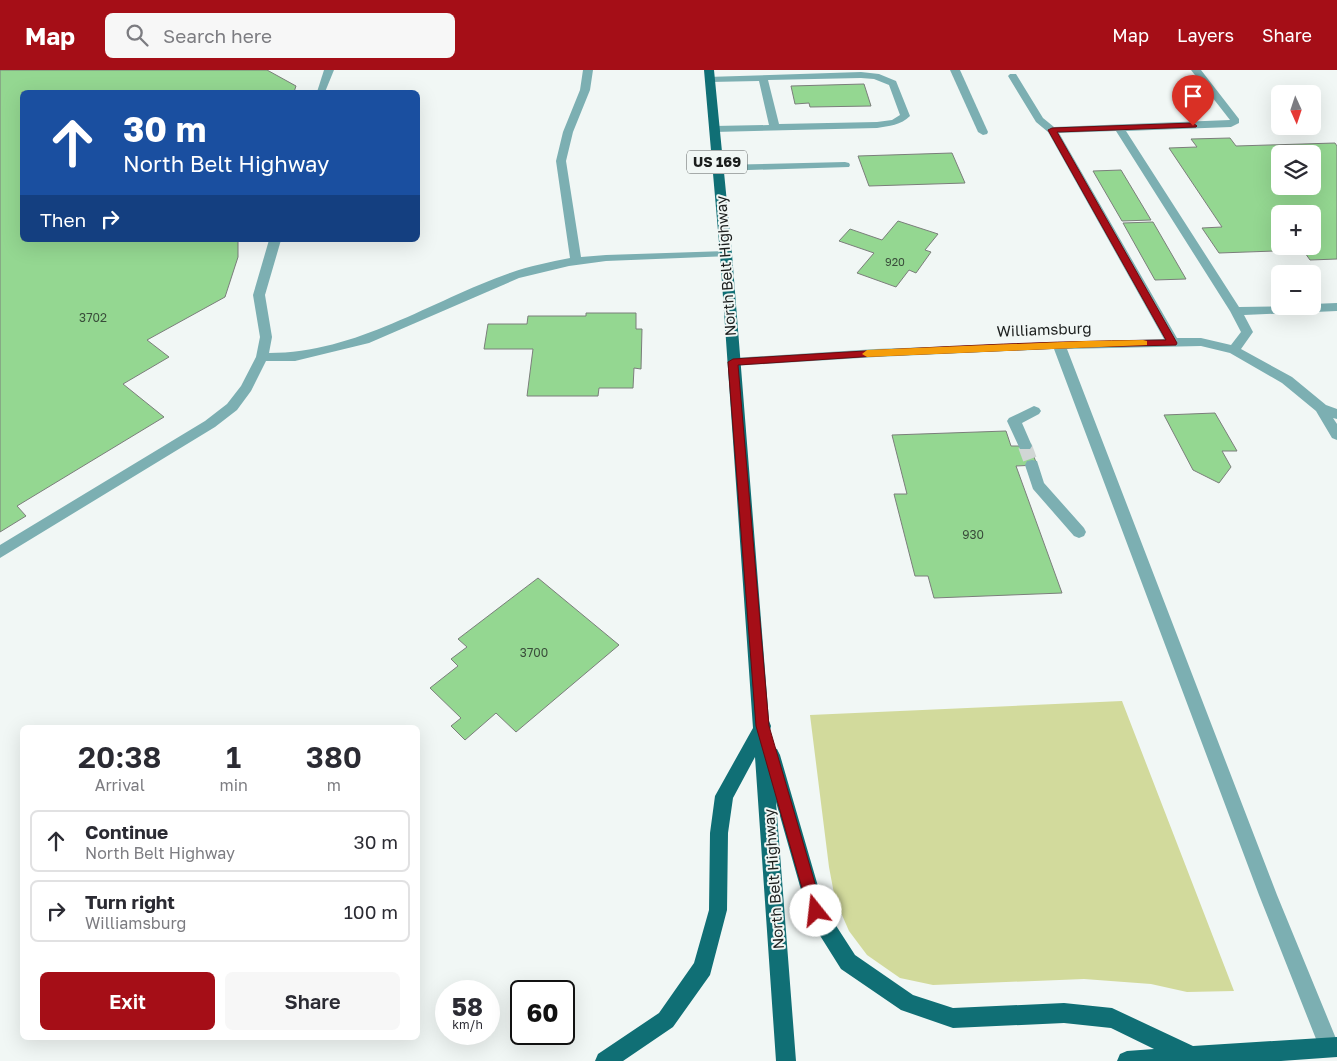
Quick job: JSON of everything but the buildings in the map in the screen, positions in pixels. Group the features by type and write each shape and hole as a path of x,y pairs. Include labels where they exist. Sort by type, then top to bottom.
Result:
{"main road":[{"name":"North Belt Highway","path":"709,74 726,254 763,726 786,1061"},
{"path":"763,726 816,911 848,962 908,1003 953,1018 1064,1013 1112,1018 1193,1057"},
{"path":"605,1061 666,1020 704,968 718,910 719,832 724,796 763,726"},
{"path":"1127,1061 1333,1047"}],"street":[{"path":"322,90 329,70"},
{"path":"576,261 562,161 563,148 586,88 588,70"},
{"path":"956,70 983,132"},
{"path":"1052,130 1231,124 1236,121 1196,70"},
{"path":"709,74 764,78 861,74 876,76 893,83 902,104 904,116 894,122 877,125 714,130"},
{"path":"1013,76 1039,120 1052,130 1172,343"},
{"path":"764,78 776,128"},
{"path":"1119,128 1236,311 1247,332 1234,350"},
{"path":"718,168 845,165"},
{"path":"0,552 232,407 246,388 262,357 266,336 259,295 273,242"},
{"path":"262,357 294,357 365,340 515,275 576,261 606,258 726,254"},
{"path":"1236,311 1337,307"},
{"name":"Williamsburg","path":"733,362 876,353 1059,345 1201,342 1234,350 1286,380 1321,408 1337,414"},
{"path":"1059,345 1268,895 1333,1047"},
{"path":"1321,408 1337,435"},
{"path":"1025,446 1014,420 1034,411"},
{"path":"1032,465 1038,485 1079,532"}],"green space":[{"path":"1122,701 1234,991 1187,992 1151,984 1084,979 933,985 900,978 867,955 849,931 835,899 829,867 810,715"}],"tunnel":[{"path":"1025,446 1032,465"}],"slow traffic":[{"path":"867,354 1143,343"}],"route":[{"path":"816,911 763,726 733,362 876,353 1086,344 1172,343 1052,130 1193,126"}]}
